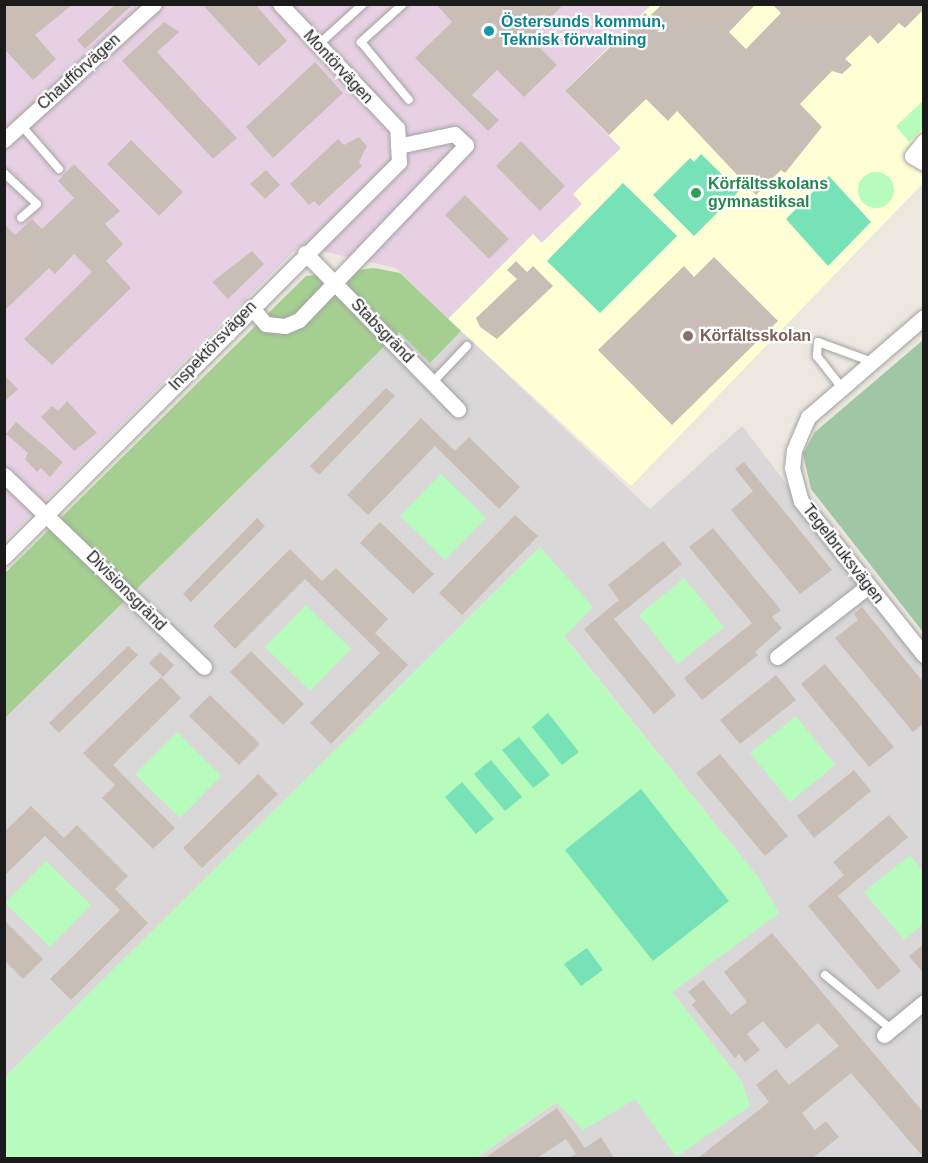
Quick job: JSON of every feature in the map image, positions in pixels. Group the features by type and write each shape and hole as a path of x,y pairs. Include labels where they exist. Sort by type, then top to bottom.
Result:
{"street":[{"name":"Chaufförvägen","path":"4,140 154,4"},
{"name":"Montörvägen","path":"280,4 397,128"},
{"name":"Inspektörsvägen","path":"4,557 305,253 399,162 397,128"},
{"path":"251,307 266,324 285,326 309,313 333,282 466,145 454,134 398,146"},
{"path":"924,141 912,156 924,163"},
{"name":"Stabsgränd","path":"305,253 458,410"},
{"name":"Tegelbruksvägen","path":"924,317 808,417 794,450 793,479 801,501 867,587 924,655"},
{"name":"Divisionsgränd","path":"4,475 48,514 204,667"},
{"path":"777,657 867,587"},
{"path":"887,1032 924,1002"}],"lane":[{"path":"318,45 363,4"},
{"path":"403,4 361,42 409,100"},
{"path":"27,132 59,169"},
{"path":"4,174 37,204 21,218"},
{"path":"843,389 817,356 813,343 831,344 873,362"},
{"path":"432,383 467,346"},
{"path":"825,975 887,1032"}],"shaded area":[{"path":"5,5 651,5 565,91 621,148 574,194 582,204 541,243 532,235 448,319 396,268 299,246 5,541"},
{"path":"651,5 923,5 923,183 631,486 448,319 533,234 542,243 582,204 573,194 621,148 565,91"},
{"path":"461,331 650,509 742,426 923,662 923,1158 476,1158 557,1102 583,1130 635,1099 742,1082 672,992 779,913 758,877 564,636 540,547 5,1077 5,718 399,332 430,363"},
{"path":"923,340 923,632 811,489 803,454 815,432"}],"green space":[{"path":"923,101 923,128 909,142 896,126"},
{"name":"Körfältsskolans gymnastiksal","path":"701,154 739,191 694,236 653,195 690,158 694,162"},
{"path":"876,172 889,177 894,190 889,203 876,208 863,203 858,190 863,177"},
{"path":"829,176 871,222 828,266 786,219"},
{"path":"623,183 677,236 600,313 547,261"},
{"path":"374,268 400,273 461,331 430,363 399,332 5,718 5,573 306,276"},
{"path":"441,474 486,518 445,560 400,516"},
{"path":"540,547 593,607 564,637 758,877 779,913 672,992 742,1082 750,1106 676,1157 635,1099 583,1130 556,1102 476,1158 5,1158 5,1077"},
{"path":"684,578 724,627 678,664 639,615"},
{"path":"306,605 351,649 310,691 265,647"},
{"path":"548,713 579,752 562,765 532,727"},
{"path":"796,716 835,765 790,802 750,753"},
{"path":"177,732 221,776 180,818 135,774"},
{"path":"519,737 550,775 533,788 502,750"},
{"path":"491,760 522,797 505,811 474,774"},
{"path":"462,782 494,819 476,834 445,797"},
{"path":"641,789 729,901 653,961 565,850"},
{"path":"910,855 923,872 923,924 904,940 864,892"},
{"path":"46,861 91,905 50,947 5,903"},
{"path":"587,948 603,970 581,986 564,964"}],"building":[{"path":"4,4 73,4 35,35 56,59 33,80 4,49"},
{"path":"116,4 133,4 85,49 77,40"},
{"path":"202,4 255,4 287,41 259,66"},
{"name":"Östersunds kommun, Teknisk förvaltning","path":"436,4 564,4 530,38 557,65 524,97 497,70 472,95 499,120 488,131 415,58 452,22"},
{"path":"662,4 756,4 729,32 746,49 781,13 772,4 924,4 924,9 905,28 899,23 878,44 870,35 845,59 852,65 842,74 832,71 800,104 822,127 785,173 781,170 756,195 677,111 668,121 646,99 609,135 565,91 645,13 649,17"},
{"path":"164,22 179,32 157,52 237,138 213,159 122,61"},
{"path":"315,62 343,93 273,158 246,127"},
{"path":"359,137 367,146 359,162 362,166 319,206 314,201 309,205 290,184 338,139 344,145"},
{"path":"131,140 183,192 159,216 107,164"},
{"path":"521,141 565,186 540,211 496,166"},
{"path":"74,164 120,211 105,224 123,244 106,261 131,288 52,365 24,339 92,272 74,254 55,274 49,268 4,311 4,224 15,235 32,219 42,229 74,198 58,181"},
{"path":"266,170 280,185 265,199 250,184"},
{"path":"465,195 509,239 489,259 445,215"},
{"path":"252,251 264,264 228,299 212,282"},
{"name":"Körfältsskolan","path":"714,257 778,321 672,425 598,350 684,266 694,277"},
{"path":"516,261 527,272 533,266 553,286 497,339 480,327 476,318 517,279 507,270"},
{"path":"4,375 18,389 4,402"},
{"path":"386,388 395,396 319,475 310,466"},
{"path":"67,401 97,433 74,451 41,417 52,406 58,411"},
{"path":"421,418 455,451 469,437 520,487 499,509 435,446 368,515 347,495"},
{"path":"16,422 63,462 50,477 41,468 37,472 25,459 28,453 6,434"},
{"path":"744,462 832,570 800,594 731,510 753,491 735,469"},
{"path":"515,515 538,536 462,615 439,593"},
{"path":"257,518 265,526 191,602 183,594"},
{"path":"380,522 434,574 413,594 360,543"},
{"path":"713,528 781,610 772,617 782,628 755,652 758,655 702,700 684,678 752,623 689,547"},
{"path":"663,541 682,564 614,619 676,695 654,714 584,629 619,600 608,585"},
{"path":"290,549 322,581 336,568 388,619 375,633 408,665 331,744 310,723 380,653 305,579 235,649 213,626"},
{"path":"862,607 924,683 924,723 913,732 835,638 858,620 854,614"},
{"path":"128,646 138,655 59,733 49,723"},
{"path":"251,651 304,704 283,725 230,672"},
{"path":"160,652 174,665 163,677 149,663"},
{"path":"825,664 894,747 869,767 801,684"},
{"path":"776,675 796,700 740,744 720,720"},
{"path":"161,677 181,698 113,765 175,828 153,849 102,798 115,785 83,753"},
{"path":"210,695 260,744 239,765 189,716"},
{"path":"720,754 788,836 765,856 696,773"},
{"path":"854,770 871,791 814,838 797,816"},
{"path":"258,774 278,794 202,868 183,848"},
{"path":"31,806 64,838 77,825 128,876 115,889 148,923 71,1000 50,979 120,910 45,836 4,876 4,832"},
{"path":"889,815 908,837 838,896 901,971 878,990 808,906 844,875 833,862"},
{"path":"4,920 43,959 23,979 4,960"},
{"path":"772,933 924,1113 924,1158 851,1073 802,1113 815,1130 826,1121 839,1137 813,1158 698,1158 769,1102 756,1085 776,1069 789,1085 839,1046 818,1023 786,1049 763,1021 747,1034 760,1050 745,1062 739,1054 735,1058 692,1005 696,1001 688,992 703,980 731,1015 747,1002 724,972"},
{"path":"924,944 924,974 909,956"},
{"path":"557,1108 585,1148 601,1137 614,1158 568,1158 576,1154 566,1139 537,1158 485,1158"}],"place":[{"name":"Östersunds kommun, Teknisk förvaltning","path":"489,31"},
{"name":"Körfältsskolans gymnastiksal","path":"696,193"},
{"name":"Körfältsskolan","path":"688,336"}]}
